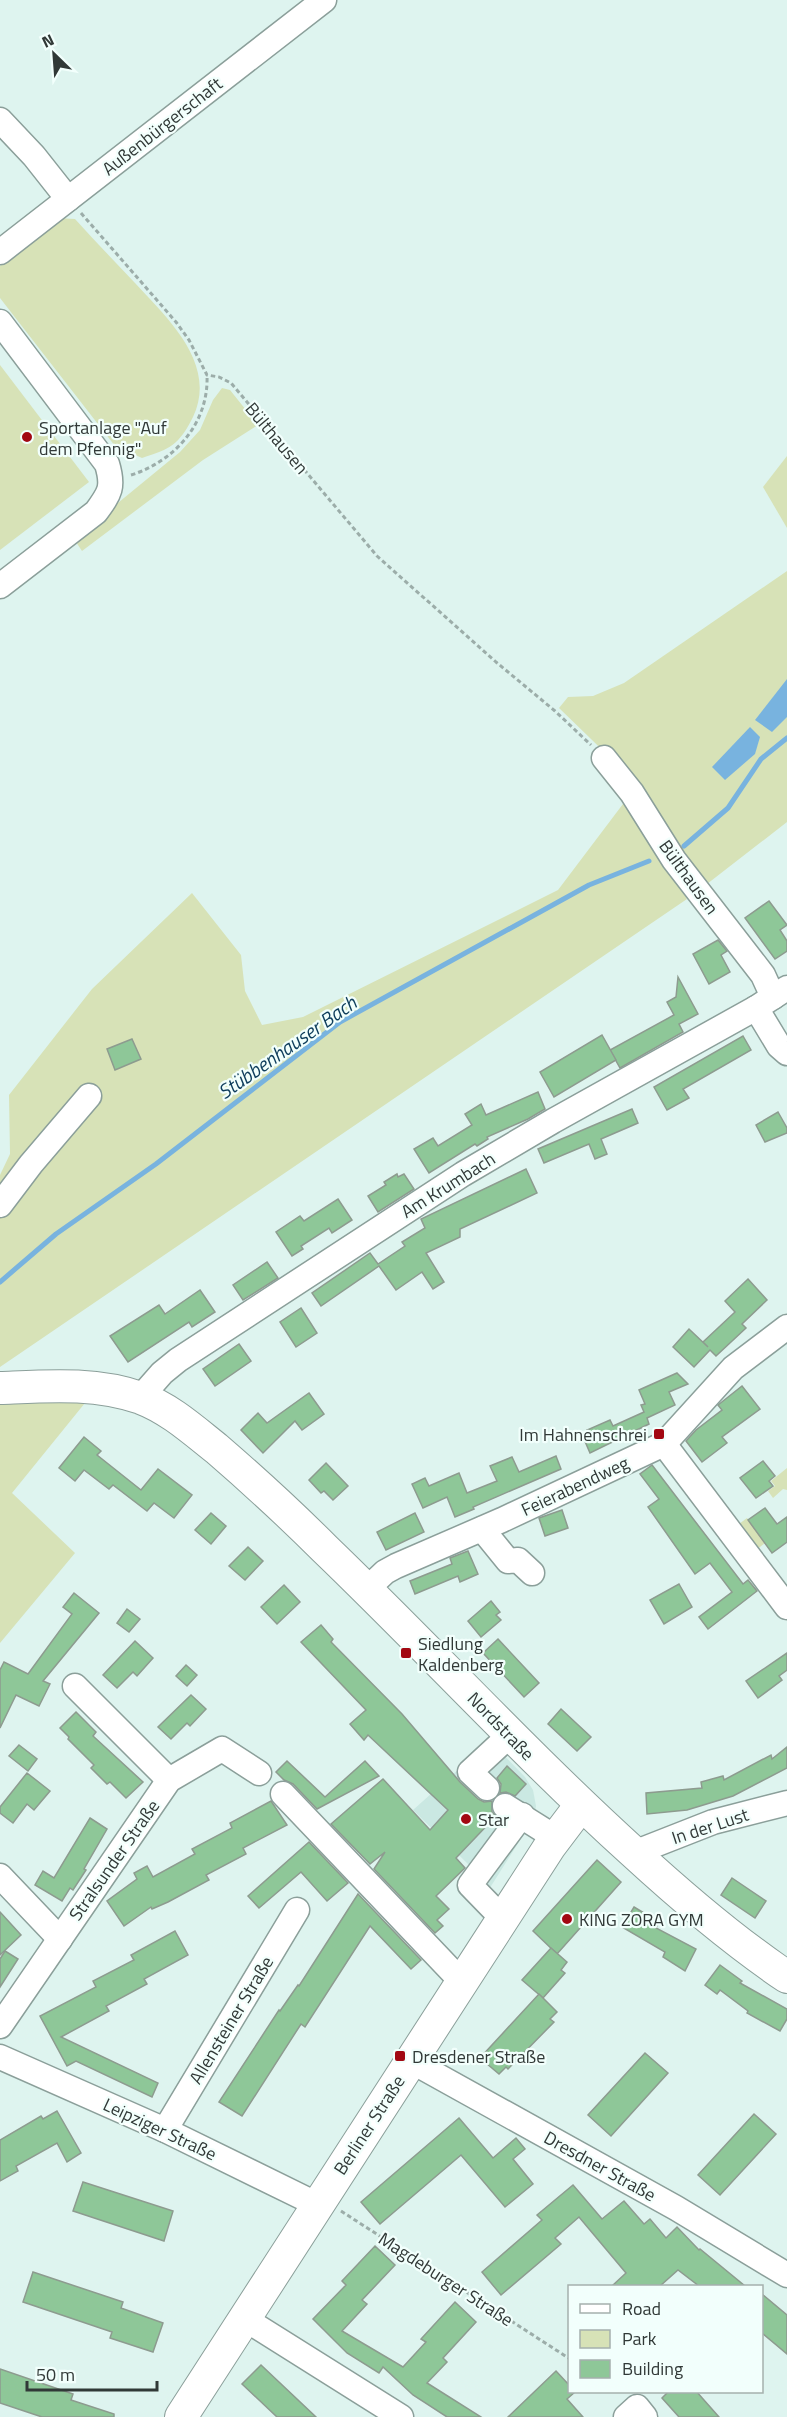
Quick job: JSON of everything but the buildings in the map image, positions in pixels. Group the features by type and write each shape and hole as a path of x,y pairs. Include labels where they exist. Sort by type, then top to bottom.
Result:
{"main road":[{"name":"Nordstraße","path":"0,1388 78,1385 109,1389 141,1398 178,1418 239,1468 368,1589 581,1805 713,1922 787,1977"},
{"name":"Berliner Straße","path":"181,2417 503,1919 556,1838 581,1805"}],"street":[{"name":"Außenbürgerschaft","path":"0,252 324,0"},
{"path":"0,120 68,199"},
{"path":"0,322 102,456 112,481 108,496 96,512 0,586"},
{"name":"Bülthausen","path":"604,758 632,793 674,860 763,975 772,998 779,1046 787,1053"},
{"name":"Am Krumbach","path":"141,1398 162,1373 178,1360 463,1174 772,998"},
{"path":"0,1205 31,1164 89,1096"},
{"name":"Feierabendweg","path":"368,1589 385,1572 396,1566 482,1529 664,1444 733,1368 787,1327"},
{"path":"664,1444 787,1607"},
{"path":"482,1529 507,1561 519,1561 532,1573"},
{"path":"75,1686 169,1780"},
{"path":"487,1788 470,1772 510,1735"},
{"name":"Stralsunder Straße","path":"0,2026 169,1780 222,1749 259,1773"},
{"path":"283,1794 462,1982"},
{"name":"In der Lust","path":"634,1853 713,1822 787,1803"},
{"path":"503,1919 470,1885 514,1811 556,1838"},
{"path":"0,1876 60,1939"},
{"name":"Allensteiner Straße","path":"165,2130 297,1910"},
{"name":"Leipziger Straße","path":"0,2057 320,2202"},
{"name":"Dresdner Straße","path":"411,2061 676,2208 787,2274"},
{"path":"245,2319 401,2417"},
{"path":"626,2417 637,2407 645,2417"}],"path":[{"path":"68,199 176,322 189,340 207,375 204,407 186,439 160,461 139,472 112,481"},
{"name":"Bülthausen","path":"207,375 219,377 231,383 353,530 392,571 581,736"},
{"name":"Magdeburger Straße","path":"320,2202 568,2358"}],"shaded area":[{"path":"490,1741 525,1777 533,1790 536,1806 534,1818 476,1910 457,1890 471,1867 413,1810"}],"green space":[{"path":"57,218 75,219 162,312 186,344 194,361 199,379 199,398 193,417 178,440 160,452 142,458 115,446 0,298 0,266"},
{"name":"Sportanlage \"Auf dem Pfennig\"","path":"0,365 89,482 0,550"},
{"path":"222,388 230,390 258,425 203,460 82,551 74,539 180,452 200,430 213,400"},
{"path":"787,456 787,528 763,487"},
{"path":"787,571 787,822 707,884 624,771 559,708 568,697 593,696 624,683"},
{"path":"629,796 687,899 0,1367 0,1175 10,1154 9,1095 92,989 192,893 241,955 245,991 262,1025 303,1017 558,890"},
{"path":"89,1398 12,1493 75,1553 0,1643 0,1401"},
{"path":"787,1468 787,1490 783,1489 773,1498 768,1491 775,1486 771,1481"},
{"path":"747,1518 765,1543 755,1551 735,1527"}],"water":[{"path":"787,679 787,717 772,732 755,720"},
{"path":"750,727 760,737 755,754 725,780 712,767"}],"waterway":[{"name":"Stübbenhauser Bach","path":"684,846 728,808 761,759 787,738"},
{"name":"Stübbenhauser Bach","path":"0,1282 56,1234 156,1164 340,1022 589,885 649,861"}],"place":[{"name":"Sportanlage \"Auf dem Pfennig\"","path":"27,437"},
{"name":"Im Hahnenschrei","path":"659,1434"},
{"name":"Siedlung Kaldenberg","path":"406,1653"},
{"name":"Star","path":"466,1819"},
{"name":"KING ZORA GYM","path":"567,1919"},
{"name":"Dresdener Straße","path":"400,2056"}]}
